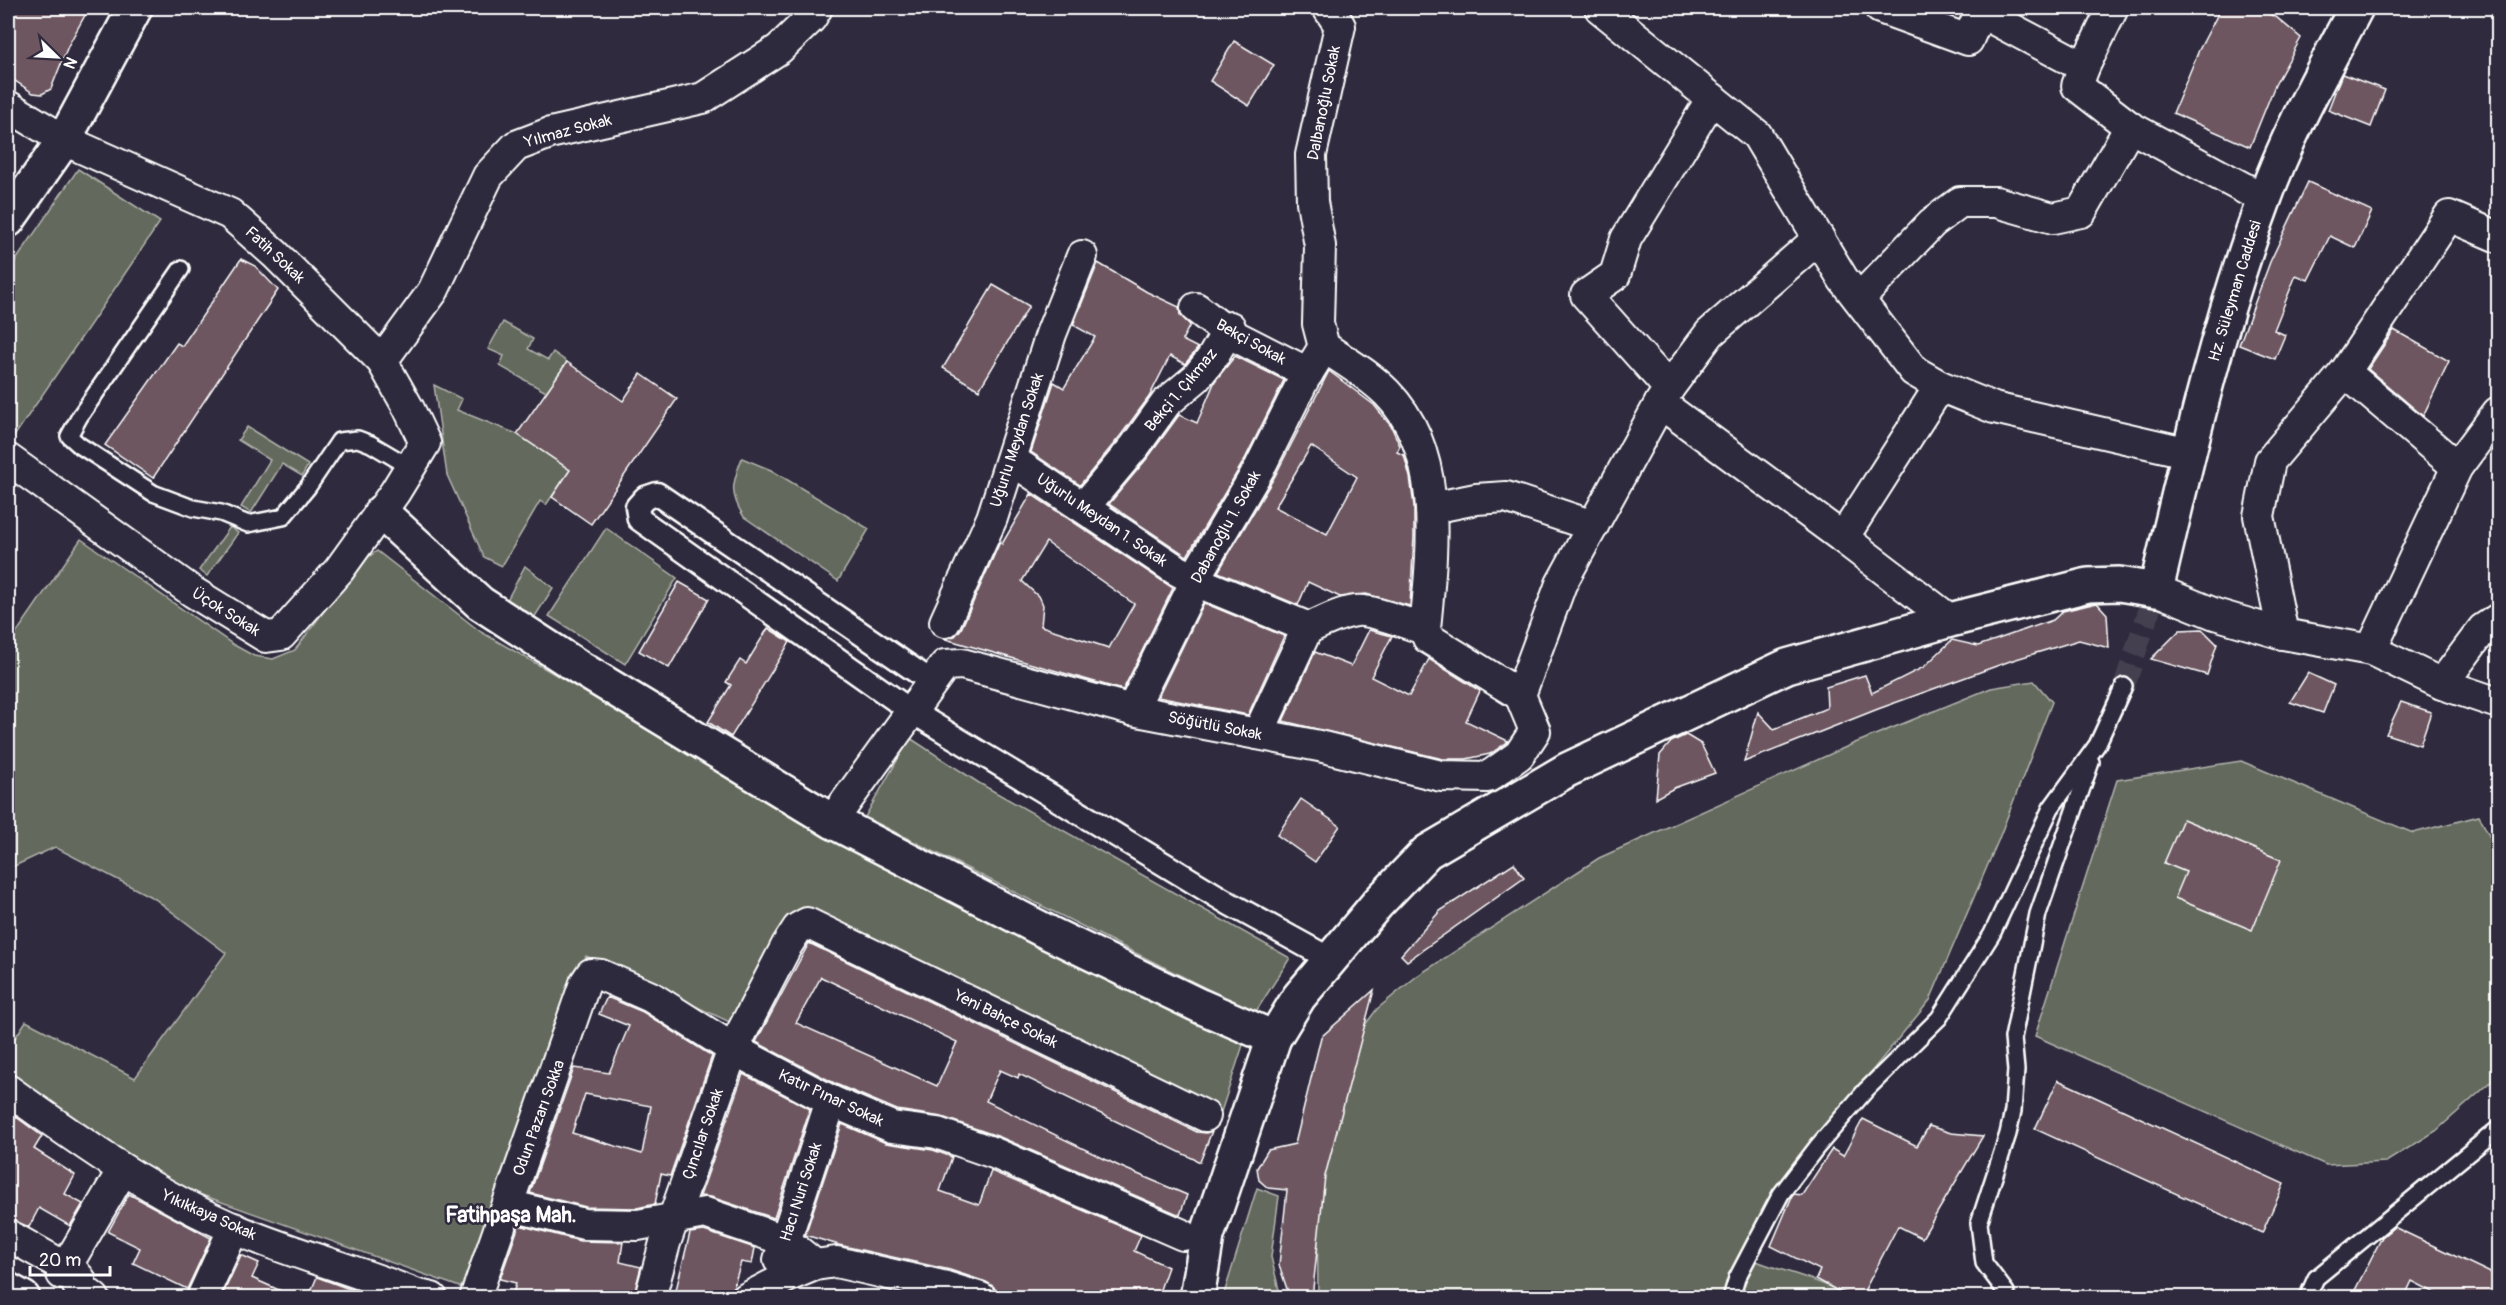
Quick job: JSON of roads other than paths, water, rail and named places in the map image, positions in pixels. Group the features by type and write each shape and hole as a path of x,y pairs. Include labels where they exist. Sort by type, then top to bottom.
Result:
{"street":[{"path":"8,220 64,140 135,8"},
{"path":"1600,8 1757,135 1844,279 1914,370 1940,386 1994,408 2190,453"},
{"path":"1880,8 1968,40 1981,10 2084,67"},
{"path":"2113,8 2077,86 2130,127 2264,200"},
{"name":"Hz. Süleyman Caddesi","path":"2156,590 2228,308 2264,200 2297,120 2356,8"},
{"name":"Yılmaz Sokak","path":"382,361 433,291 488,176 516,146 550,133 703,98 779,49 814,13"},
{"name":"Dalbanoğlu Sokak","path":"1324,347 1318,324 1320,246 1312,202 1311,155 1334,17"},
{"path":"1712,98 1626,239 1615,275 1586,295 1665,395 1950,620"},
{"name":"Fatih Sokak","path":"8,106 64,140 230,214 275,254 382,361 418,455"},
{"path":"1859,299 1932,222 1960,202 1996,202 2053,218 2080,212 2130,127"},
{"path":"2283,634 2259,516 2271,461 2345,372 2449,216 2499,237"},
{"path":"1324,347 1359,369 1380,387 1406,416 1418,441 1432,508 1432,542 1425,629 1428,638 1520,695 1561,584 1665,395 1710,333 1819,238"},
{"name":"Uğurlu Meydan Sokak","path":"945,622 992,518 1051,334 1082,256"},
{"name":"Bekçi Sokak","path":"1196,308 1228,330 1308,373"},
{"name":"Bekçi 1. Çıkmaz","path":"1084,507 1135,446 1166,403 1201,371 1228,330"},
{"name":"Dabanoğlu 1. Sokak","path":"1132,710 1191,591 1194,579 1260,467 1308,373 1324,347"},
{"path":"2345,372 2457,466"},
{"path":"1844,538 1940,386"},
{"path":"2371,650 2457,466 2499,412"},
{"name":"Üçok Sokak","path":"8,459 193,592 266,637 281,635 339,570 418,455"},
{"name":"Uğurlu Meydan 1. Sokak","path":"1012,460 1175,569 1307,629"},
{"path":"832,821 911,711 939,673 657,494 645,498 637,507 639,519 911,711 1230,904 1330,959"},
{"path":"1432,508 1476,499 1506,497 1593,526"},
{"path":"381,512 480,603 580,668 832,821 1049,933 1200,1006 1274,1038"},
{"path":"1197,1298 1207,1236 1274,1038 1299,997 1378,903 1428,852 1567,770 1787,666 1950,620 2088,585 2119,584 2156,590 2215,614 2283,634 2371,650 2442,684 2499,704"},
{"path":"1258,734 1307,629 1358,610 1376,612 1397,622 1425,629"},
{"path":"2442,684 2483,629 2499,619"},
{"name":"Söğütlü Sokak","path":"939,673 962,664 1132,710 1319,746 1442,776 1488,777 1519,755 1535,731 1520,695"},
{"name":"Çıncılar Sokak","path":"650,1298 673,1218 733,1049 787,945 798,928 807,923"},
{"name":"Yeni Bahçe Sokak","path":"807,923 1204,1116"},
{"name":"Katır Pınar Sokak","path":"591,974 601,975 651,997 733,1049 831,1101 892,1127 937,1133 994,1153 1183,1235"},
{"name":"Odun Pazarı Sokka","path":"475,1298 585,983 591,974"},
{"name":"Yıkıkkaya Sokak","path":"8,1090 122,1171 156,1191 234,1228 373,1288 432,1298"},
{"name":"Hacı Nuri Sokak","path":"774,1284 784,1240 831,1101"},
{"path":"64,1271 122,1171"},
{"path":"508,1205 584,1224 638,1225 705,1213 784,1240 816,1265"},
{"path":"202,1298 234,1228"},
{"path":"8,1235 80,1279 78,1286 94,1298"},
{"path":"747,1298 816,1265 836,1262 946,1287 981,1298"},
{"path":"8,1290 23,1298"}],"lane":[{"path":"182,269 80,416 69,436 79,445 153,493 194,508 221,513 248,524 284,517 339,441 358,439 418,455"},
{"path":"2007,1298 2006,1292 1984,1263 1979,1223 2008,1134 2013,1111 2016,1071 2013,1038 2038,914 2097,745 2124,686"},
{"path":"1731,1298 1737,1278 1781,1194 1817,1147 1866,1090 1940,1018 1992,934 2051,808 2097,745"},
{"path":"2307,1298 2316,1278 2499,1129"}],"tunnel":[{"path":"2124,686 2156,590"}],"district":[{"name":"Fatihpaşa Mah.","path":"511,1215"}]}
